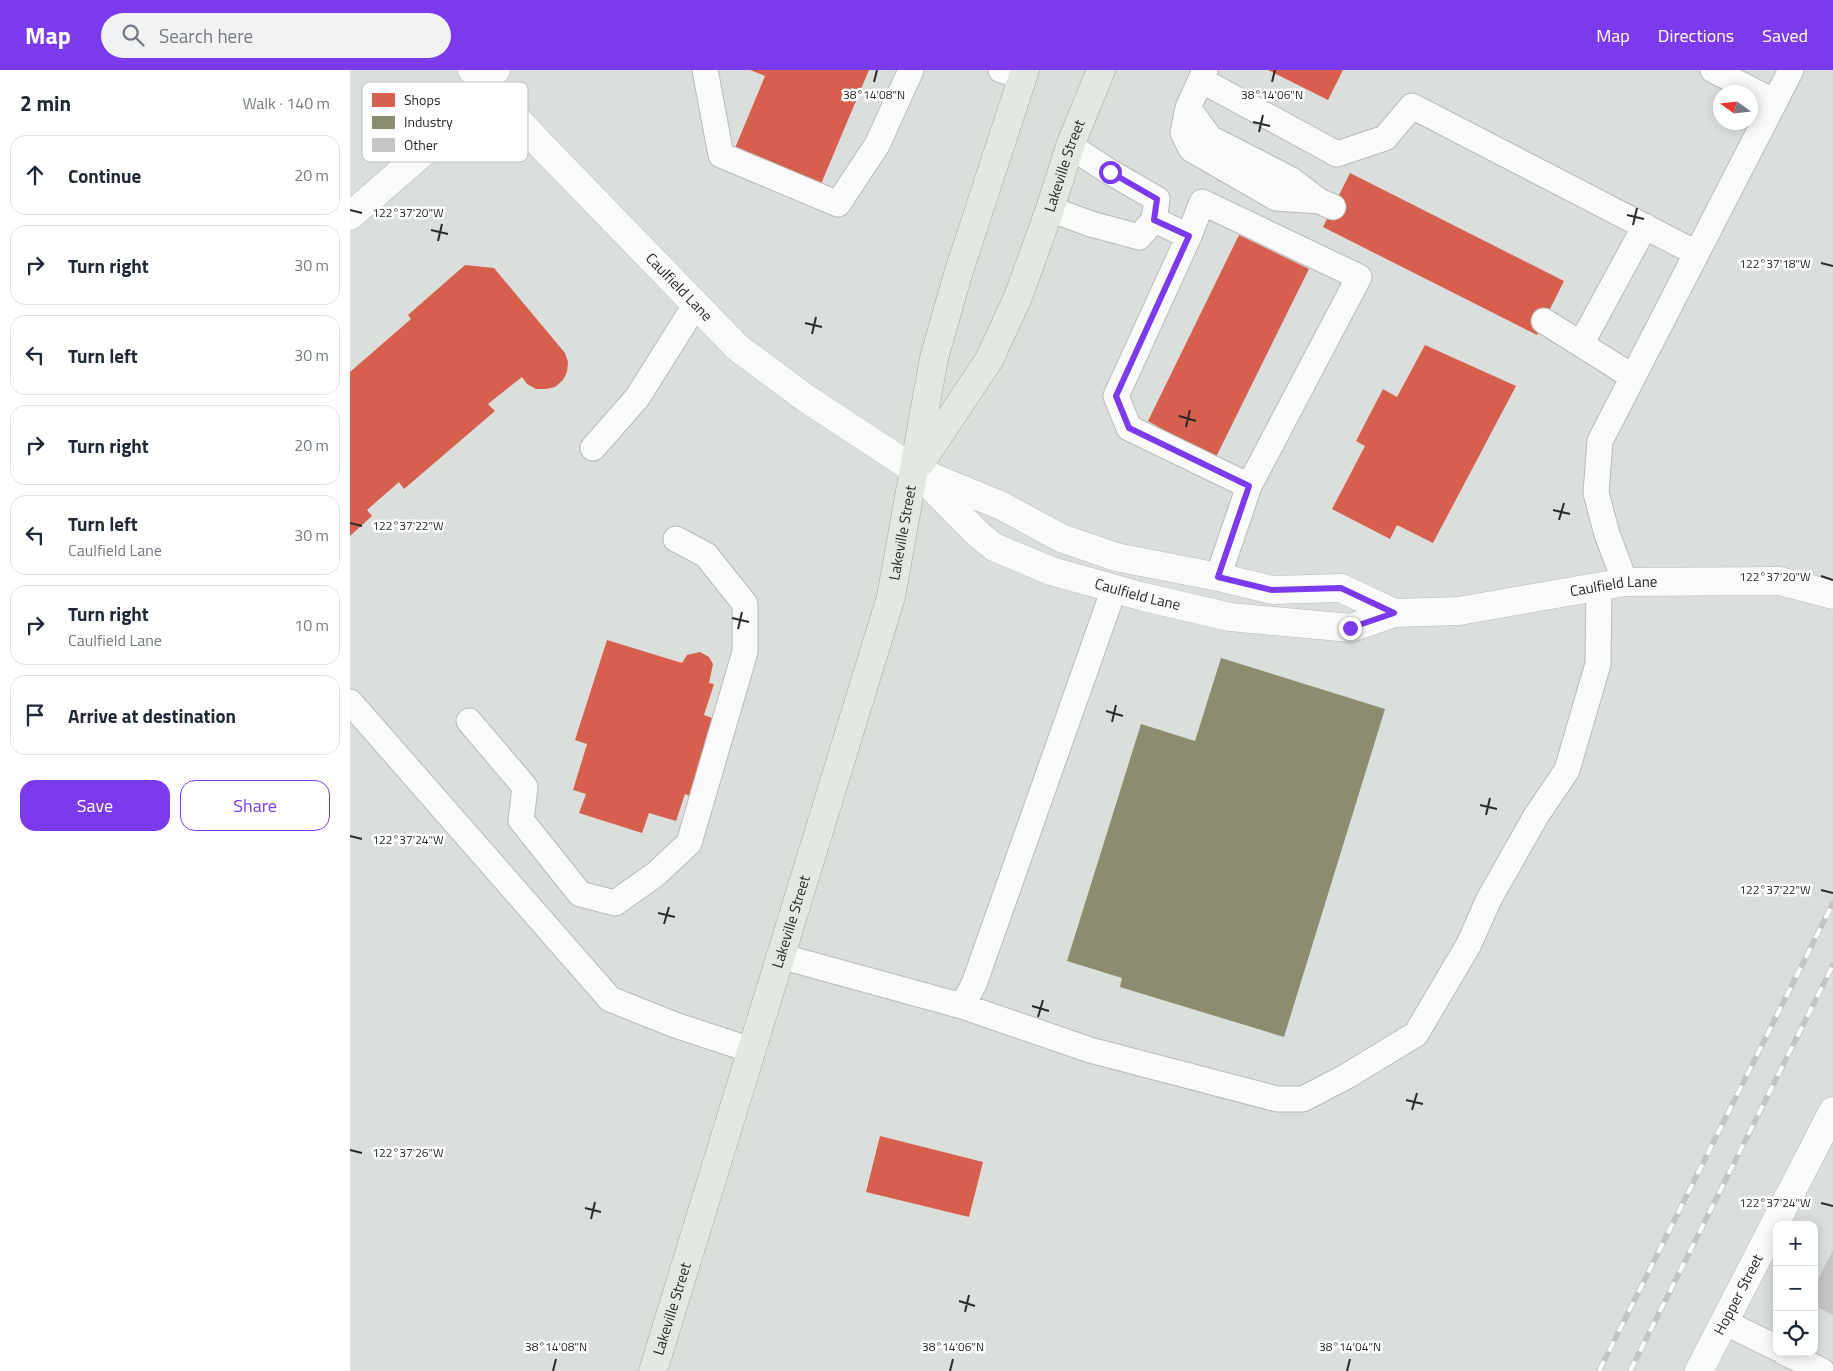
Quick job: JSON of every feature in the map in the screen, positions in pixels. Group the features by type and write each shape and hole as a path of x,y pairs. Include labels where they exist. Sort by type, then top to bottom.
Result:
{"main road":[{"name":"Lakeville Street","path":"915,470 989,360 1018,297 1050,209 1070,146 1100,70"},
{"name":"Lakeville Street","path":"653,1371 891,597 934,358 1016,72"}],"street":[{"name":"Caulfield Lane","path":"528,122 738,348 807,399 915,470 1002,506 1061,538 1116,557 1218,577 1272,590 1341,588 1394,613"},
{"path":"350,216 412,162"},
{"name":"Caulfield Lane","path":"915,470 978,534 994,547 1051,570 1114,589 1230,617 1350,628 1394,613 1459,611 1612,584 1780,581 1833,595"},
{"name":"Hopper Street","path":"1699,1371 1833,1111"}],"lane":[{"path":"705,70 721,155 838,204 877,145 911,70"},
{"path":"1713,70 1775,102"},
{"path":"780,956 962,1006 1090,1050 1277,1099 1302,1099 1347,1076 1416,1034 1468,944 1489,898 1531,824 1567,770 1598,664 1612,584 1607,534 1596,493 1600,441 1791,70"},
{"path":"1326,204 1290,179 1210,138 1188,108 1203,75 1336,154 1385,138 1412,106 1696,253"},
{"path":"1050,209 1091,224 1138,237 1154,220 1157,199 1070,146"},
{"path":"1218,577 1249,486 1359,277 1202,202 1189,236 1116,396 1129,428 1249,486"},
{"path":"1154,220 1189,236"},
{"path":"1581,344 1645,226"},
{"path":"593,448 636,398 696,304"},
{"path":"1544,321 1634,377"},
{"path":"470,721 525,787 521,820 580,894 615,903 656,874 689,843 745,652 745,604 706,555 676,539"},
{"path":"962,1006 974,984 1114,589"},
{"path":"350,702 610,998 674,1025 752,1050"},
{"path":"1724,1322 1773,1346"},
{"path":"1792,1356 1822,1371"}],"building: Shops":[{"path":"750,70 869,70 821,184 735,148 765,76"},
{"path":"1268,70 1343,70 1328,100"},
{"path":"1350,173 1564,281 1537,335 1323,227"},
{"path":"1239,235 1309,269 1215,459 1148,421"},
{"path":"465,265 494,268 565,353 568,362 567,372 563,380 555,387 546,389 536,389 527,384 522,377 488,404 495,411 404,489 399,482 367,510 372,516 350,536 350,372 411,319 408,315"},
{"path":"1425,345 1516,386 1433,543 1397,525 1390,539 1332,509 1365,446 1356,441 1383,389 1397,397"},
{"path":"607,640 682,663 687,655 700,652 709,657 713,664 709,683 714,684 704,715 715,719 690,796 685,794 676,821 649,813 642,833 579,813 586,794 573,790 587,744 575,740"},
{"path":"880,1136 983,1162 969,1217 866,1192"}],"building: Industry":[{"path":"1221,658 1385,709 1284,1037 1120,987 1122,978 1067,961 1141,724 1195,741"}],"building: Other":[{"path":"1833,1250 1833,1315 1818,1307 1818,1279"}],"railway":[{"path":"1599,1371 1833,903"},
{"path":"1630,1371 1833,965"}],"route":[{"path":"1110,172 1157,199 1154,220 1189,236 1116,396 1129,428 1249,486 1218,577 1272,590 1341,588 1394,613 1350,628"}]}
